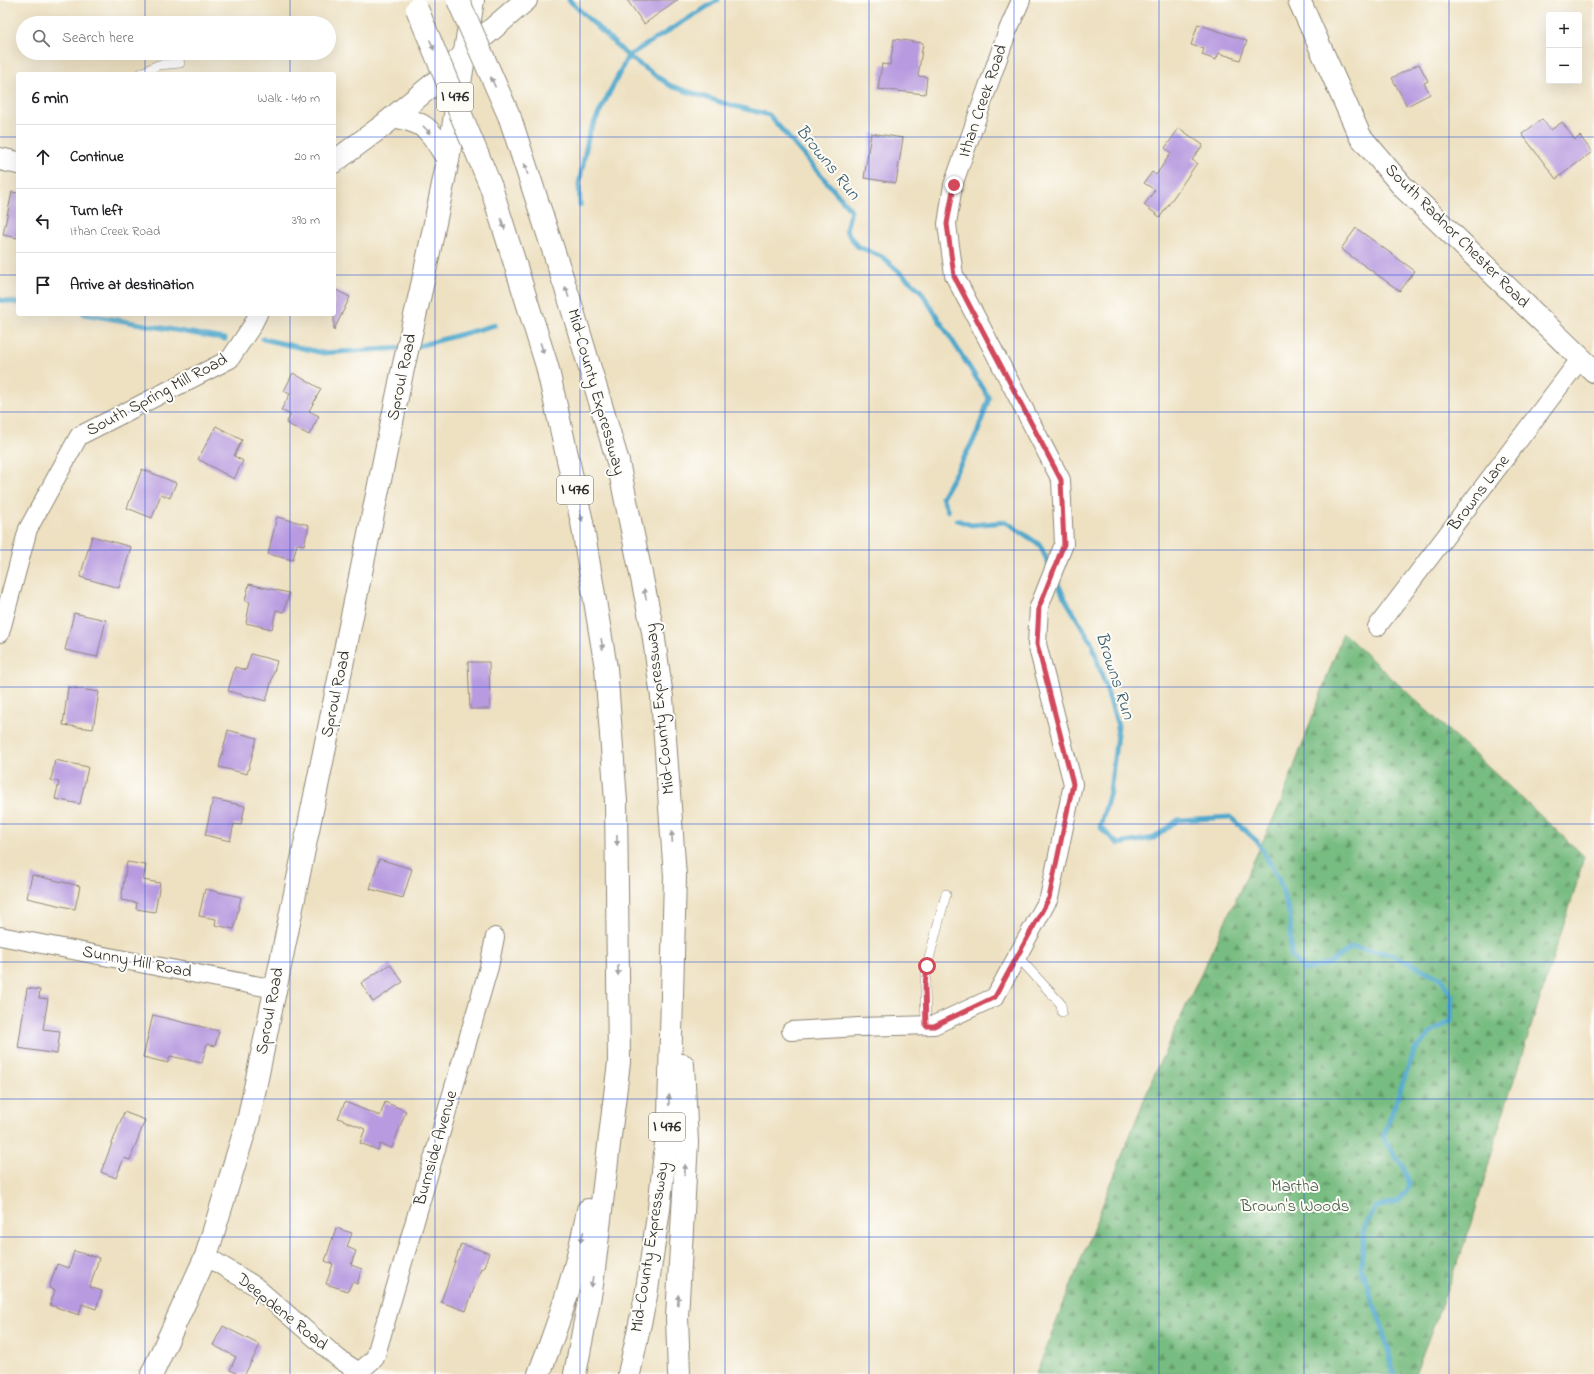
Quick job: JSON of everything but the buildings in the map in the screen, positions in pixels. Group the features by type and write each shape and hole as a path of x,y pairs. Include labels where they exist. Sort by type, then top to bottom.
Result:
{"main road":[{"name":"Mid-County Expressway","path":"458,0 510,118 587,356 618,462 653,632 662,697 675,876 669,1115 659,1208 646,1296 629,1374"},
{"name":"Sproul Road","path":"152,1374 206,1256 249,1117 410,334 448,160 473,0"},
{"path":"336,160 437,81 526,0"},
{"name":"South Radnor Chester Road","path":"1299,0 1360,136 1404,188 1588,365"},
{"name":"I 476","path":"415,4 492,187 547,366 582,522 606,668 616,801 619,1062 592,1285 575,1374"},
{"path":"394,116 413,121 425,127 448,160"},
{"path":"0,159 16,163"},
{"path":"675,876 687,1142 677,1317 679,1374"},
{"path":"539,1374 560,1316 584,1232 619,1062"}],"street":[{"name":"Ithan Creek Road","path":"791,1031 860,1027 934,1026 995,997 1049,898 1073,784 1037,644 1039,607 1064,544 1061,480 954,276 947,224 954,185 1008,30 1021,0"},
{"name":"South Spring Mill Road","path":"0,633 28,529 79,436 230,359 257,316"},
{"name":"Browns Lane","path":"1377,627 1588,365"},
{"name":"Sunny Hill Road","path":"0,936 275,989"},
{"name":"Burnside Avenue","path":"375,1358 489,967 495,937"},
{"name":"Deepdene Road","path":"206,1256 255,1286 339,1359 359,1372 375,1358"}],"lane":[{"path":"144,72 158,65 180,63"},
{"path":"926,1026 925,985 927,966 946,894"},
{"path":"1017,956 1061,1004 1062,1012"}],"green space":[{"name":"Martha Brown's Woods","path":"1343,633 1584,856 1574,893 1502,1117 1471,1226 1415,1374 1036,1374 1153,1077 1282,800"}],"waterway":[{"name":"Browns Run","path":"569,0 628,56 671,86 726,104 769,115 851,210 846,230 857,246 882,257 920,290 989,398 977,434 942,497 948,511"},
{"path":"628,56 718,0"},
{"path":"580,205 579,184 589,133 628,56"},
{"path":"0,300 16,303"},
{"path":"95,316 225,339"},
{"path":"415,347 495,325"},
{"path":"263,339 323,353 403,348"},
{"name":"Browns Run","path":"957,520 971,525 1006,522 1040,545 1050,567"},
{"name":"Browns Run","path":"1056,579 1064,597 1092,643 1118,726 1110,792 1100,827 1118,844 1154,838 1178,820 1230,817 1257,841 1279,879 1290,916 1291,956 1304,970 1330,963 1352,947 1391,954 1442,979 1452,996 1451,1021 1432,1032 1414,1051 1383,1138 1403,1166 1410,1185 1398,1202 1376,1207 1365,1224 1361,1267 1383,1329 1394,1374"}],"route":[{"path":"927,966 925,985 926,1026 934,1026 995,997 1049,898 1073,784 1037,644 1039,607 1064,544 1061,480 954,276 947,224 954,185"}]}
